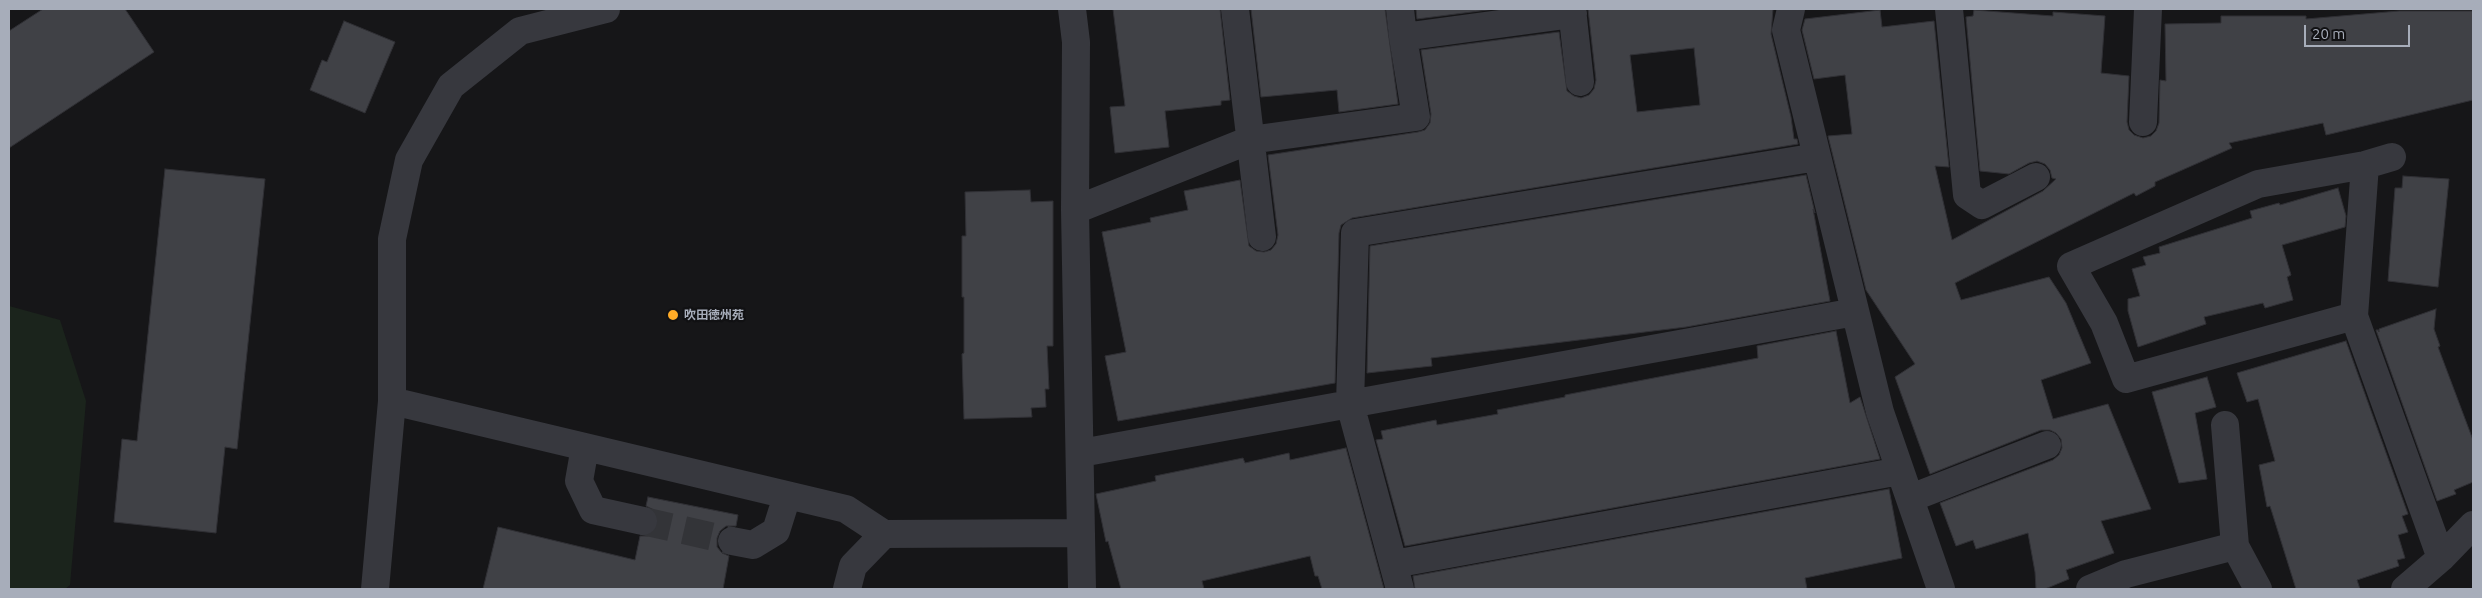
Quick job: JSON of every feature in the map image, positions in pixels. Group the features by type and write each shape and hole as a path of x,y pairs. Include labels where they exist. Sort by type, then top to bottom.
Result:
{"street":[{"path":"375,589 392,401 392,239 409,160 451,86 520,31 606,9"},
{"path":"1072,9 1076,42 1075,210 1081,453 1080,534 1082,589"},
{"path":"1235,9 1262,237"},
{"path":"1075,210 1250,140 1416,117 1400,9"},
{"path":"1791,9 1786,30 1880,412 1941,589"},
{"path":"1949,9 1967,195 1982,205 2036,177"},
{"path":"2143,122 2148,9"},
{"path":"1404,37 1572,11 1580,82"},
{"path":"1817,157 1355,234 1350,404 1397,577 1900,470"},
{"path":"2354,316 2126,379 2104,323 2071,266 2258,184 2364,165 2392,157"},
{"path":"2364,165 2354,316 2441,558"},
{"path":"1081,453 1855,312"},
{"path":"392,401 846,509 884,534 1080,534"},
{"path":"2225,425 2235,546 2258,589"},
{"path":"1910,498 2047,445"},
{"path":"585,447 579,481 593,510 643,521"},
{"path":"732,541 753,545 776,531 787,496"},
{"path":"2404,589 2441,558 2473,524"},
{"path":"847,589 853,566 884,534"},
{"path":"2090,589 2126,574 2235,546"}],"shaded area":[{"path":"9,306 60,320 86,401 70,585 65,589 9,589"}],"building":[{"path":"43,9 125,9 154,52 9,148 9,31"},
{"path":"1113,9 1220,9 1230,100 1221,101 1221,105 1165,111 1169,147 1115,153 1110,107 1125,106"},
{"path":"1251,9 1385,9 1398,104 1339,112 1337,90 1261,97"},
{"path":"1416,9 1495,9 1417,19"},
{"path":"1588,9 1773,9 1771,34 1791,117 1794,139 1797,139 1798,144 1352,218 1341,225 1339,233 1335,383 1118,421 1105,356 1126,352 1102,232 1151,222 1150,218 1188,210 1184,191 1240,180 1249,246 1256,251 1264,252 1271,250 1276,244 1278,235 1268,155 1425,130 1430,123 1431,114 1421,50 1559,32 1567,91 1581,98 1589,95 1594,89 1596,80","holes":["1694,48 1700,105 1637,112 1630,55"]},
{"path":"1880,10 1882,27 1934,21 1949,167 1935,166 1952,240 2043,191 2056,179 2052,178 2050,170 2045,164 2037,161 2029,163 2009,174 1980,171 1966,17 1973,16 1974,10 2053,16 2053,12 2105,16 2101,73 2129,76 2127,122 2129,130 2134,135 2143,138 2151,136 2156,131 2159,123 2160,80 2166,81 2165,24 2221,23 2221,16 2306,16 2306,19 2399,11 2473,11 2473,100 2326,135 2323,123 2229,143 2232,148 2155,182 2155,186 2136,196 2134,193 1955,283 1961,300 2049,277 2066,303 2091,363 2041,380 2053,419 2108,404 2151,509 2101,521 2114,553 2066,570 2069,579 2045,589 2036,589 2028,533 1976,549 1973,540 1956,546 1940,503 2053,460 2059,455 2062,448 2061,439 2050,430 2041,430 1930,474 1895,377 1915,364 1866,290 1828,136 1852,134 1845,75 1814,79 1802,30 1805,19"},
{"path":"344,21 395,42 365,113 310,90 322,60 327,62"},
{"path":"165,169 265,179 237,449 225,447 216,533 114,522 122,439 137,441"},
{"path":"1806,175 1815,213 1813,209 1830,301 1686,327 1431,358 1432,366 1367,373 1370,246"},
{"path":"2403,176 2449,179 2438,287 2388,281 2395,188 2402,188"},
{"path":"2338,188 2346,216 2345,227 2282,245 2291,275 2287,277 2293,300 2265,308 2263,303 2204,317 2206,324 2138,347 2128,311 2128,299 2140,296 2132,269 2146,265 2143,257 2160,253 2159,247 2252,218 2250,211 2279,203 2280,205"},
{"path":"1030,190 1031,202 1053,201 1053,346 1047,346 1049,389 1045,389 1046,407 1031,408 1032,417 964,419 962,236 966,236 965,192"},
{"path":"2436,309 2434,329 2440,346 2438,347 2473,440 2473,482 2454,490 2456,494 2437,501 2376,330 2379,332 2379,329"},
{"path":"1836,331 1850,403 1860,397 1880,459 1405,546 1376,440 1383,439 1381,431 1436,420 1437,425 1498,414 1497,410 1565,397 1565,395 1758,358 1757,346"},
{"path":"2346,341 2408,514 2402,516 2408,532 2398,535 2405,558 2397,560 2399,566 2357,580 2360,589 2296,589 2270,506 2267,507 2259,465 2275,461 2258,399 2247,402 2237,373"},
{"path":"2207,377 2216,407 2195,413 2207,479 2179,483 2152,392"},
{"path":"1346,448 1384,589 1322,589 1318,576 1315,576 1310,556 1202,581 1204,589 1121,589 1108,541 1106,542 1096,494 1156,481 1155,476 1243,458 1245,463 1289,453 1290,460"},
{"path":"1889,489 1902,558 1805,578 1807,589 1415,589 1413,576"},
{"path":"648,497 738,515 736,526 726,526 720,531 717,538 717,547 722,553 729,556 723,589 483,589 498,527 635,560 640,536 648,536 654,532 658,524 658,516 654,510 646,506"}],"tunnel":[{"path":"643,521 732,541"}],"place":[{"name":"吹田徳州苑","path":"673,315"}]}
